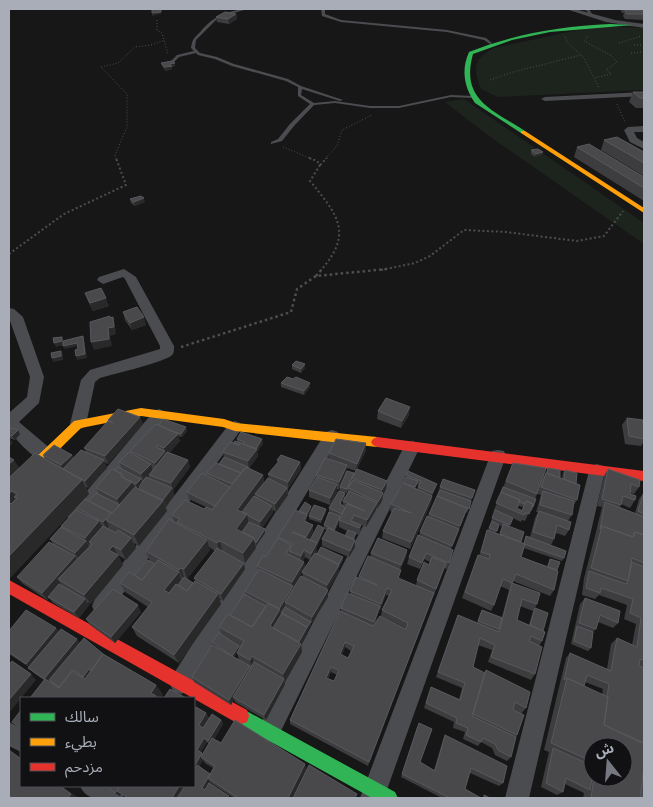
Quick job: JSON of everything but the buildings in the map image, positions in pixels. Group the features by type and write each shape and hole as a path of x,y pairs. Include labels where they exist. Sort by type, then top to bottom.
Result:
{"street":[{"path":"569,9 583,11 632,25"},
{"path":"575,27 579,24 583,11"},
{"path":"644,26 598,25 575,27 490,43 470,53 466,66 466,75 473,97 513,126 644,210"},
{"path":"545,99 644,94"},
{"path":"644,130 628,130 633,140 644,146"},
{"path":"633,140 644,139"},
{"path":"9,492 78,424 88,380 95,374 150,359 168,352 167,346 130,277 124,273 103,280"},
{"path":"9,312 16,317 37,376 34,399 9,422 29,442 46,455"},
{"path":"78,424 140,412 235,426 498,456 644,476"},
{"path":"65,530 160,415"},
{"path":"84,629 235,426"},
{"path":"180,682 332,436"},
{"path":"269,732 412,446"},
{"path":"27,575 12,589 269,732 378,796 498,456"},
{"path":"517,798 597,471"},
{"path":"9,733 20,740"},
{"path":"642,798 644,774"},
{"path":"94,787 112,798"}],"lane":[{"path":"195,52 193,48 194,40 204,32 210,22 226,14 245,9"},
{"path":"323,9 323,15 341,21 447,31 485,39 490,43"},
{"path":"173,61 178,56 195,52 286,80 300,87 370,107 399,107 451,96 473,97"},
{"path":"300,87 299,95 313,104 348,102"},
{"path":"273,142 280,140 313,104"}],"path":[{"path":"157,20 157,30 162,33 169,56 173,61"},
{"path":"594,78 611,74 606,70 617,62 612,56 584,41 586,37 594,32 598,25"},
{"path":"575,27 564,34 568,44 580,55 598,87 607,96 616,100 628,130"},
{"path":"619,43 644,35"},
{"path":"9,254 60,215 78,205 118,190 126,185 115,155 127,127 127,94 101,67 118,63 135,47 151,45 165,40"},
{"path":"634,45 644,45"},
{"path":"631,53 644,52"},
{"path":"490,80 513,72 580,55"},
{"path":"168,352 291,312 297,289 316,276 336,250 340,226 325,199 310,181 320,165 337,146 342,130 372,114 370,107"},
{"path":"290,149 317,161 320,165"},
{"path":"316,276 376,271 415,263 430,256 464,230 506,232 577,241 604,236 622,212 634,204"}],"shaded area":[{"path":"596,26 644,28 644,90 498,97 481,89 476,70 477,65 482,56 494,48"},
{"path":"464,99 644,223 644,244 489,136 445,102"}],"traffic: fast":[{"path":"523,132 477,102 473,96 467,72 471,53 490,45 530,34 590,26 631,25"},
{"path":"241,716 389,798"}],"traffic: slow":[{"path":"523,132 644,211"},
{"path":"9,491 78,424 141,412 224,423 235,427 377,442"}],"traffic: jam":[{"path":"377,442 644,476"},
{"path":"9,587 241,716"}]}
